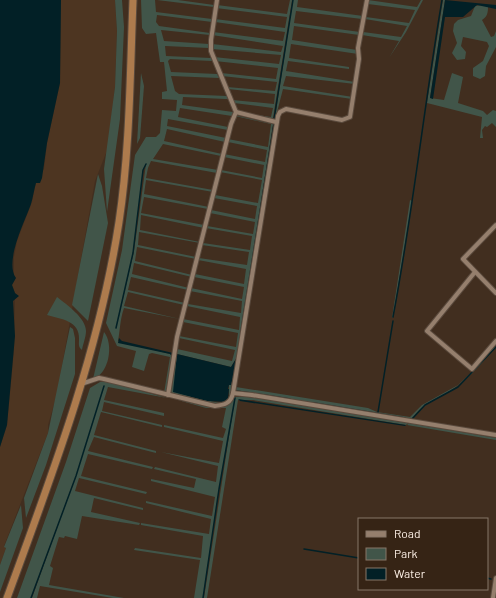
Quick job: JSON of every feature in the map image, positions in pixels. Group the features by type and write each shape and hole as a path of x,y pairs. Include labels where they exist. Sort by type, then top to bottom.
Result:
{"highway":[{"path":"7,598 52,476 100,319 119,224 128,118 133,0"}],"street":[{"path":"168,395 177,337 231,124 236,112 211,51 210,40 217,0"},
{"path":"81,384 99,378 216,406 226,404 232,398 276,122 280,112 286,109 342,120 350,117 360,59 358,48 367,0"},
{"path":"236,112 276,122"},
{"path":"496,225 463,259 496,293"},
{"path":"475,272 427,331 472,369 496,341"},
{"path":"233,393 496,435"},
{"path":"492,598 496,578"}],"shaded area":[{"path":"61,0 115,0 117,31 115,87 108,148 95,181 57,394 48,425 48,433 4,546 6,548 0,565 0,447 7,425 14,350 15,293 12,285 14,280 14,257 17,241 32,202 36,182 44,169 47,143 60,83"}],"green space":[{"path":"115,0 122,0 124,27 120,119 107,212 104,169 115,87 117,31"},
{"path":"141,0 155,0 156,12 212,19 212,22 157,15 156,22 159,26 210,33 210,35 161,30 164,41 209,44 209,48 165,46 166,56 211,58 212,61 170,59 168,61 171,72 217,74 219,78 171,76 175,91 179,94 227,96 228,99 183,97 182,105 233,112 232,116 180,108 178,117 228,127 228,130 168,119 167,126 226,138 225,142 167,129 164,141 222,154 221,156 163,144 153,159 218,170 217,173 151,161 148,168 146,178 213,190 213,192 146,180 144,194 209,207 208,209 144,197 141,213 204,225 204,228 141,215 140,230 200,242 139,232 138,245 196,257 196,259 137,247 135,261 192,275 192,277 134,263 132,274 189,288 188,290 131,277 128,290 185,303 184,305 128,292 124,306 180,319 124,308 122,316 118,341 170,354 172,356 167,393 164,393 170,357 152,353 149,354 144,371 132,367 136,351 117,346 106,323 122,250 135,155 146,137 156,137 160,133 162,110 176,111 177,100 162,99 162,92 167,91 164,62 160,62 156,33 146,34 142,28","holes":["146,164 134,251 116,329 133,253 143,170"]},
{"path":"157,0 178,0 214,5 214,7"},
{"path":"290,0 292,0 273,118 275,118 293,0 298,0 297,7 363,16 362,19 296,11 294,23 360,32 359,35 294,26 292,40 357,50 358,54 291,44 289,58 349,67 349,69 288,61 286,71 355,82 355,84 286,76 283,86 353,97 352,99 283,89 275,120 251,114 271,117 273,108 234,103 232,100 274,104 275,94 228,89 227,87 275,91 277,82 222,76 221,73 276,79 278,68 215,61 214,57 279,64 281,55 212,49 212,44 281,52 283,46 212,35 213,32 283,41 285,32 215,22 215,19 285,28 287,17 216,8 217,5 287,14"},
{"path":"368,0 417,7 421,0 423,0 406,32 389,58 399,41 362,35 363,32 401,37 407,26 365,19 366,17 409,23 415,10 368,4"},
{"path":"443,0 445,0 430,98 444,100 452,73 463,77 458,103 483,111 487,115 493,110 496,111 496,127 492,123 487,127 485,126 482,130 483,138 480,138 482,117 427,103"},
{"path":"483,5 488,7 488,9 486,16 482,20 491,37 494,36 496,31 496,47 486,66 485,76 480,79 473,76 473,68 483,61 489,46 487,42 463,37 461,46 466,52 465,59 457,60 452,53 457,43 453,31 454,24 458,20 471,16 475,6"},
{"path":"141,73 144,86 140,138 137,144"},
{"path":"235,116 273,124 237,357 231,367 177,354 177,367 191,397 220,403 226,400 228,402 220,404 170,393 177,349 232,361 235,350 179,338 179,336 236,347 238,333 183,322 183,319 239,330 240,317 187,306 188,304 241,313 242,301 190,291 191,288 242,299 244,287 194,277 195,274 244,284 246,269 198,260 199,258 247,265 249,252 202,245 203,243 250,250 252,236 206,228 207,226 253,234 255,222 210,213 211,210 255,219 257,206 214,198 215,195 258,203 262,180 220,172 221,170 262,178 264,165 224,157 224,154 265,162 267,150 228,142 228,139 268,147 271,124"},
{"path":"274,124 275,128 234,383 230,400 228,399 229,385 231,385 236,366"},
{"path":"98,174 102,186 108,223 88,321 72,305"},
{"path":"410,200 412,201 392,318"},
{"path":"57,297 71,308 83,321 86,333 82,350 79,345 78,333 73,325 64,320 47,315"},
{"path":"70,327 73,329 75,338 75,374 46,465 26,518 24,498 48,433"},
{"path":"104,332 109,344 108,358 103,371 93,379"},
{"path":"496,344 489,355 467,378 458,385 475,369"},
{"path":"100,382 108,382 167,398 108,387 104,400 164,413 164,416 104,402 102,411 162,425 162,427 101,412 94,435 156,451 156,453 94,437 88,451 153,467 152,469 88,454 81,476 147,492 146,494 79,478 75,491 143,508 143,510 94,498 91,512 140,523 139,525 82,516 77,539 65,536 64,538 59,537 50,566 53,568 49,585 124,598 113,598 40,586 37,598 32,598 76,475 31,598 17,598 66,462 90,388"},
{"path":"457,385 427,404 412,419 235,390 236,387 368,408 377,412 410,417 422,405"},
{"path":"234,397 249,397 408,423 406,425 253,400 238,400 207,598 204,598 235,398 219,489 203,598 194,598 200,560 134,550 135,548 201,558 203,536 141,525 141,523 209,534 211,519 146,503 146,501 212,516 215,497 151,481 151,479 194,488 196,479 154,469 155,467 216,482 218,466 161,452 219,463 223,441 164,427 164,425 223,438 226,429 222,427 226,408 206,408 178,400 209,407 230,402"},
{"path":"409,423 496,438 496,440 407,425"},
{"path":"21,505 23,528 0,592 0,565 6,548 4,547"}],"water":[{"path":"0,0 61,0 60,83 47,143 42,178 40,183 36,183 31,204 20,231 12,262 13,271 16,278 12,285 15,293 19,296 13,301 15,336 7,425 0,447"},
{"path":"445,0 496,5 496,9 477,5 463,17 445,17 433,99 430,98"},
{"path":"119,338 122,341 173,353 172,356 170,354 118,343"},
{"path":"177,354 231,367 237,357 231,385 229,385 228,389 228,399 230,400 228,402 207,401 173,392"},
{"path":"238,399 406,425 240,401"}],"waterway":[{"path":"274,119 293,0"},
{"path":"393,317 407,238 442,0"},
{"path":"241,331 274,124"},
{"path":"116,328 133,253 143,170 146,164"},
{"path":"378,412 393,321"},
{"path":"412,419 425,405 458,387 496,347"},
{"path":"31,598 76,476 104,386"},
{"path":"236,391 251,393"},
{"path":"258,394 290,399"},
{"path":"203,598 219,489 235,398"},
{"path":"314,403 405,418"},
{"path":"304,549 358,558"}]}
